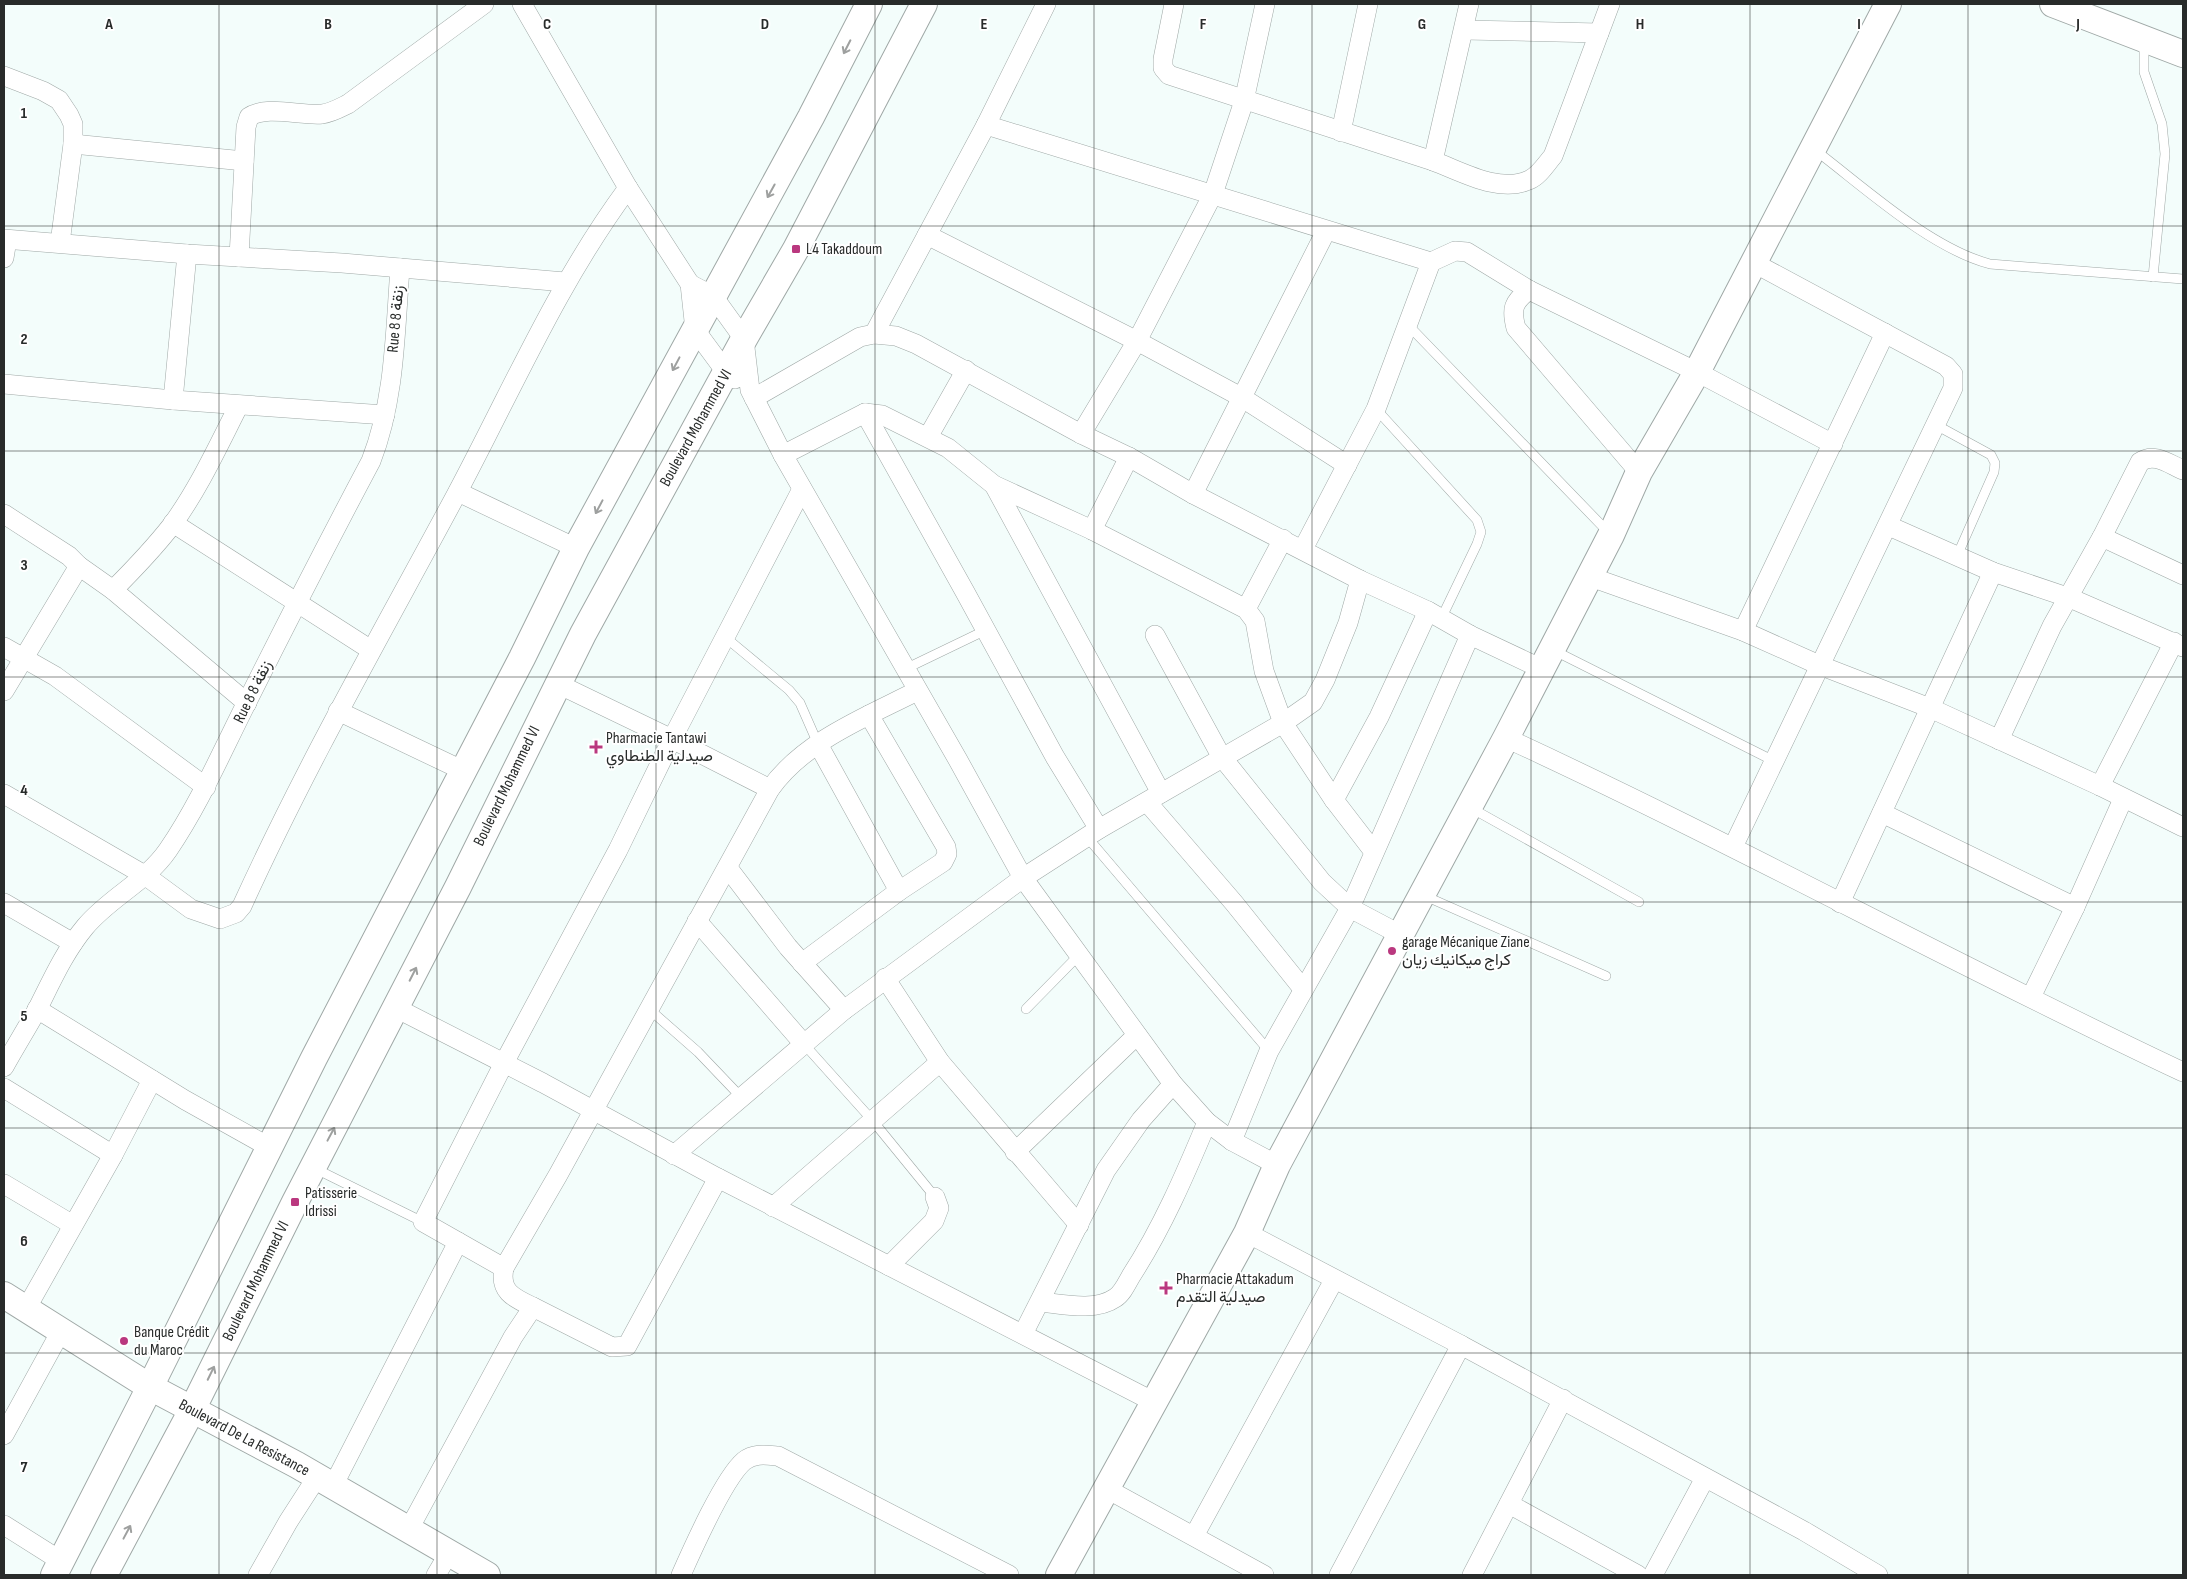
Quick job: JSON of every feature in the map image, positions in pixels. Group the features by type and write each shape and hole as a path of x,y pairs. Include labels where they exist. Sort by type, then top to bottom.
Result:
{"main road":[{"path":"58,1568 150,1387 268,1147 464,771 576,548 811,117 869,4"},
{"name":"Boulevard Mohammed VI","path":"104,1575 192,1410 558,684 744,338 796,249 924,4"},
{"path":"1059,1575 1156,1403 1247,1234 1277,1165 1506,738 1545,658 1611,535 1639,472 1697,372 1888,4"},
{"path":"2053,4 2183,54"},
{"name":"Boulevard De La Resistance","path":"4,1295 150,1387 325,1482 487,1575"}],"street":[{"path":"239,257 247,121 253,114 267,111 323,114 348,104 484,4"},
{"path":"522,4 628,188 690,284 694,330 726,372 752,394"},
{"path":"874,334 986,126 1046,4"},
{"path":"1174,4 1163,59 1163,68 1169,76 1433,161 1494,183 1512,186 1530,180 1553,156 1610,4"},
{"path":"1082,434 1137,341 1213,194 1244,101 1265,4"},
{"path":"1341,132 1368,4"},
{"path":"1433,161 1470,4"},
{"path":"1465,30 1599,34"},
{"path":"4,76 43,91 58,100 73,124 73,144 60,243"},
{"path":"986,126 1430,262 1454,252 1467,252 1529,290 1697,372 1833,444"},
{"path":"73,144 244,161"},
{"path":"4,794 146,876 178,901 208,916 220,918 236,913 242,906 338,711 458,492 565,282 628,188"},
{"path":"1193,494 1326,231"},
{"path":"927,235 1137,341 1241,397 1347,465"},
{"path":"5,246 60,243 565,282"},
{"path":"173,400 187,254"},
{"path":"1303,549 1376,409 1430,262"},
{"path":"1733,848 1819,665 1889,526 1953,388 1953,374 1946,366 1754,263"},
{"name":"Rue 8 8 زنقة","path":"4,1067 37,1009 55,972 73,944 100,911 146,876 167,851 206,787 246,703 371,461 380,439 392,370 400,268"},
{"path":"690,284 713,296 744,338 752,394 782,455 904,670 958,760 1023,878 1173,1084 1207,1122 1232,1141 1277,1165"},
{"path":"1529,290 1518,298 1512,313 1516,328 1639,472"},
{"path":"1742,631 1885,333"},
{"path":"752,394 860,337 874,334 896,336 966,370 1082,434 1129,456 1193,494 1360,580 1435,615 1470,635 1545,658"},
{"path":"928,437 966,370"},
{"path":"4,384 173,400 385,415"},
{"path":"113,590 157,544 173,523 201,480 239,405"},
{"path":"782,455 864,413 892,419 962,457 994,485 1092,530 1246,609 1255,621 1264,671 1283,723 1334,800 1374,852"},
{"path":"864,413 986,630 1093,833"},
{"path":"1092,530 1129,456"},
{"path":"1999,740 2052,626 2070,598 2140,462 2145,458 2154,458 2183,470"},
{"path":"994,485 1154,797 1234,903 1303,989"},
{"path":"504,1268 423,1222 504,1063 618,850 672,739 802,489"},
{"path":"458,492 576,548"},
{"path":"4,514 48,542 113,590 246,703"},
{"path":"173,523 371,650"},
{"path":"1889,526 1993,572 2070,598 2179,645 2100,786"},
{"path":"2102,537 2183,575"},
{"path":"1246,609 1283,539"},
{"path":"4,691 80,566"},
{"path":"1840,904 1993,572"},
{"path":"1588,576 1742,631 1819,665 1930,708 2100,786 2183,828"},
{"path":"674,1155 803,1042 885,978 1023,878 1093,833 1221,756 1283,723 1313,702 1348,623 1360,580"},
{"path":"1334,800 1435,615"},
{"path":"1155,635 1221,756 1322,882 1350,908 1401,935"},
{"path":"1232,1141 1269,1051 1350,908 1470,635"},
{"path":"4,647 84,695 206,787"},
{"path":"558,684 770,789"},
{"path":"718,1178 628,1346 612,1346 533,1307 508,1293 503,1287 504,1268 728,868 770,789 785,771 818,744 917,691"},
{"path":"338,711 464,771"},
{"path":"802,963 899,891 942,862 946,850 869,715"},
{"path":"1506,738 1733,848 1840,904 2183,1072"},
{"path":"818,744 899,891"},
{"path":"2031,997 2075,907 2123,799"},
{"path":"1882,813 2075,907"},
{"path":"728,868 772,928 844,1010"},
{"path":"4,903 73,944"},
{"path":"697,921 803,1042"},
{"path":"885,978 940,1062 1015,1152 1079,1224"},
{"path":"396,1008 504,1063 718,1178 1156,1403"},
{"path":"37,1009 152,1080 268,1147"},
{"path":"1015,1152 1137,1035"},
{"path":"773,1206 940,1062"},
{"path":"26,1309 114,1155 152,1080"},
{"path":"1023,1334 1106,1170 1141,1120 1173,1084"},
{"path":"4,1088 114,1155"},
{"path":"1040,1302 1077,1306 1098,1304 1115,1298 1144,1256 1184,1177 1207,1122"},
{"path":"4,1184 73,1225"},
{"path":"889,1266 934,1221 938,1208 935,1197"},
{"path":"1247,1234 1563,1399 1878,1575"},
{"path":"258,1575 288,1522 325,1482 458,1242"},
{"path":"1194,1536 1334,1280"},
{"path":"409,1529 513,1337 533,1307"},
{"path":"4,1435 61,1331"},
{"path":"1339,1575 1461,1345"},
{"path":"1472,1575 1563,1399"},
{"path":"681,1575 730,1477 745,1460 758,1455 778,1456 1009,1575"},
{"path":"1653,1575 1705,1478"},
{"path":"1107,1489 1264,1575"},
{"path":"1509,1504 1638,1575"},
{"path":"4,1525 58,1568"},
{"path":"436,1575 449,1553"}],"lane":[{"path":"2144,39 2144,72 2165,138 2153,277"},
{"path":"1813,148 1907,220 1971,259 1990,264 2183,279"},
{"path":"1408,325 1611,535"},
{"path":"1376,409 1477,520 1481,532 1477,544 1435,615"},
{"path":"1936,425 1991,454 1995,462 1994,472 1957,556"},
{"path":"904,670 986,630"},
{"path":"725,637 789,690 800,703 818,744"},
{"path":"1545,658 1774,761"},
{"path":"1469,807 1639,902"},
{"path":"1093,833 1269,1051"},
{"path":"1422,895 1606,976"},
{"path":"1026,1009 1079,955"},
{"path":"649,1009 698,1052 740,1096"},
{"path":"803,1042 873,1120 935,1197"},
{"path":"314,1168 423,1222"}],"place":[{"name":"L4 Takaddoum","path":"796,249"},
{"name":"Pharmacie Tantawi صيدلية الطنطاوي","path":"596,747"},
{"name":"garage Mécanique Ziane كراج ميكانيك زيان","path":"1392,951"},
{"name":"Patisserie Idrissi","path":"295,1202"},
{"name":"Pharmacie Attakadum صيدلية التقدم","path":"1166,1288"},
{"name":"Banque Crédit du Maroc","path":"124,1341"}]}
